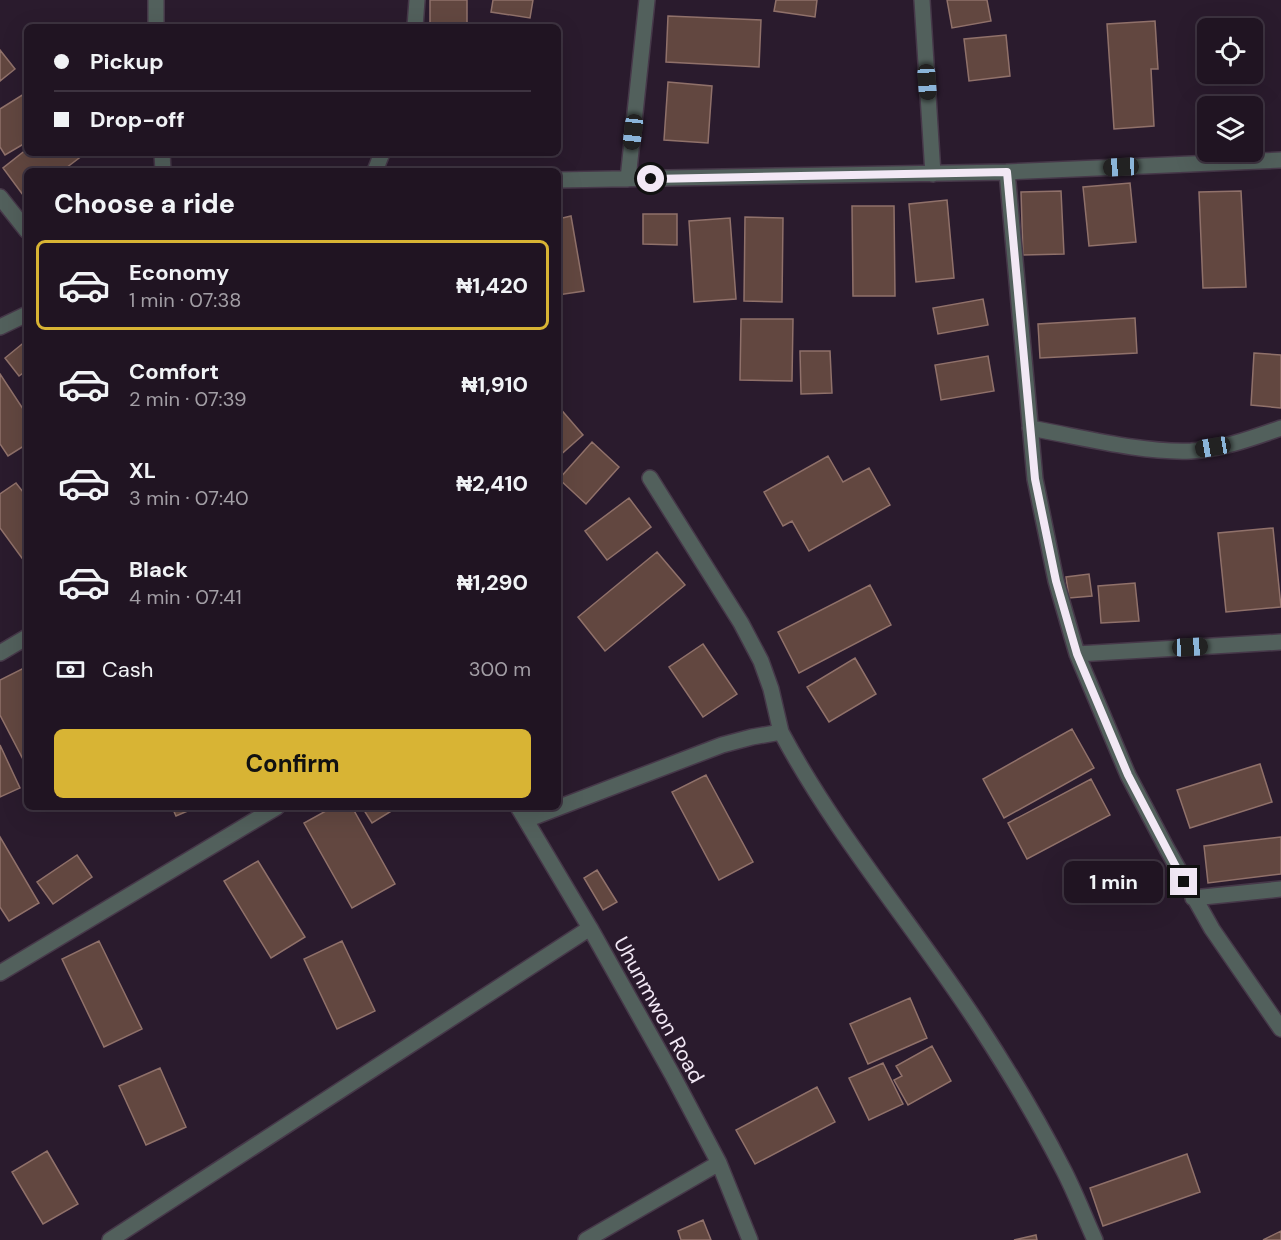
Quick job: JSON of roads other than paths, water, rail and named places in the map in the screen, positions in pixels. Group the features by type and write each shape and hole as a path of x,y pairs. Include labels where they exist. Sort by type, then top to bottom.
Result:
{"street":[{"path":"156,0 156,24"},
{"path":"415,24 417,0"},
{"path":"628,179 647,0"},
{"path":"922,0 933,174"},
{"path":"561,180 1007,172 1281,160"},
{"path":"1007,172 1035,479 1056,581 1077,654 1128,775 1193,898 1281,1029"},
{"path":"0,197 24,227"},
{"path":"0,327 24,315"},
{"path":"1030,428 1151,449 1192,451 1235,444 1281,428"},
{"path":"650,478 741,623 761,661 771,689 781,732 800,768 980,1026 1034,1114 1065,1171 1095,1240"},
{"path":"0,653 24,639"},
{"path":"1077,654 1281,642"},
{"path":"561,800 722,745 781,732"},
{"path":"0,973 272,810"},
{"name":"Uhunmwon Road","path":"522,813 666,1063 719,1163 750,1240"},
{"path":"1193,898 1281,889"},
{"path":"110,1240 590,928"},
{"path":"586,1240 719,1163"}]}
